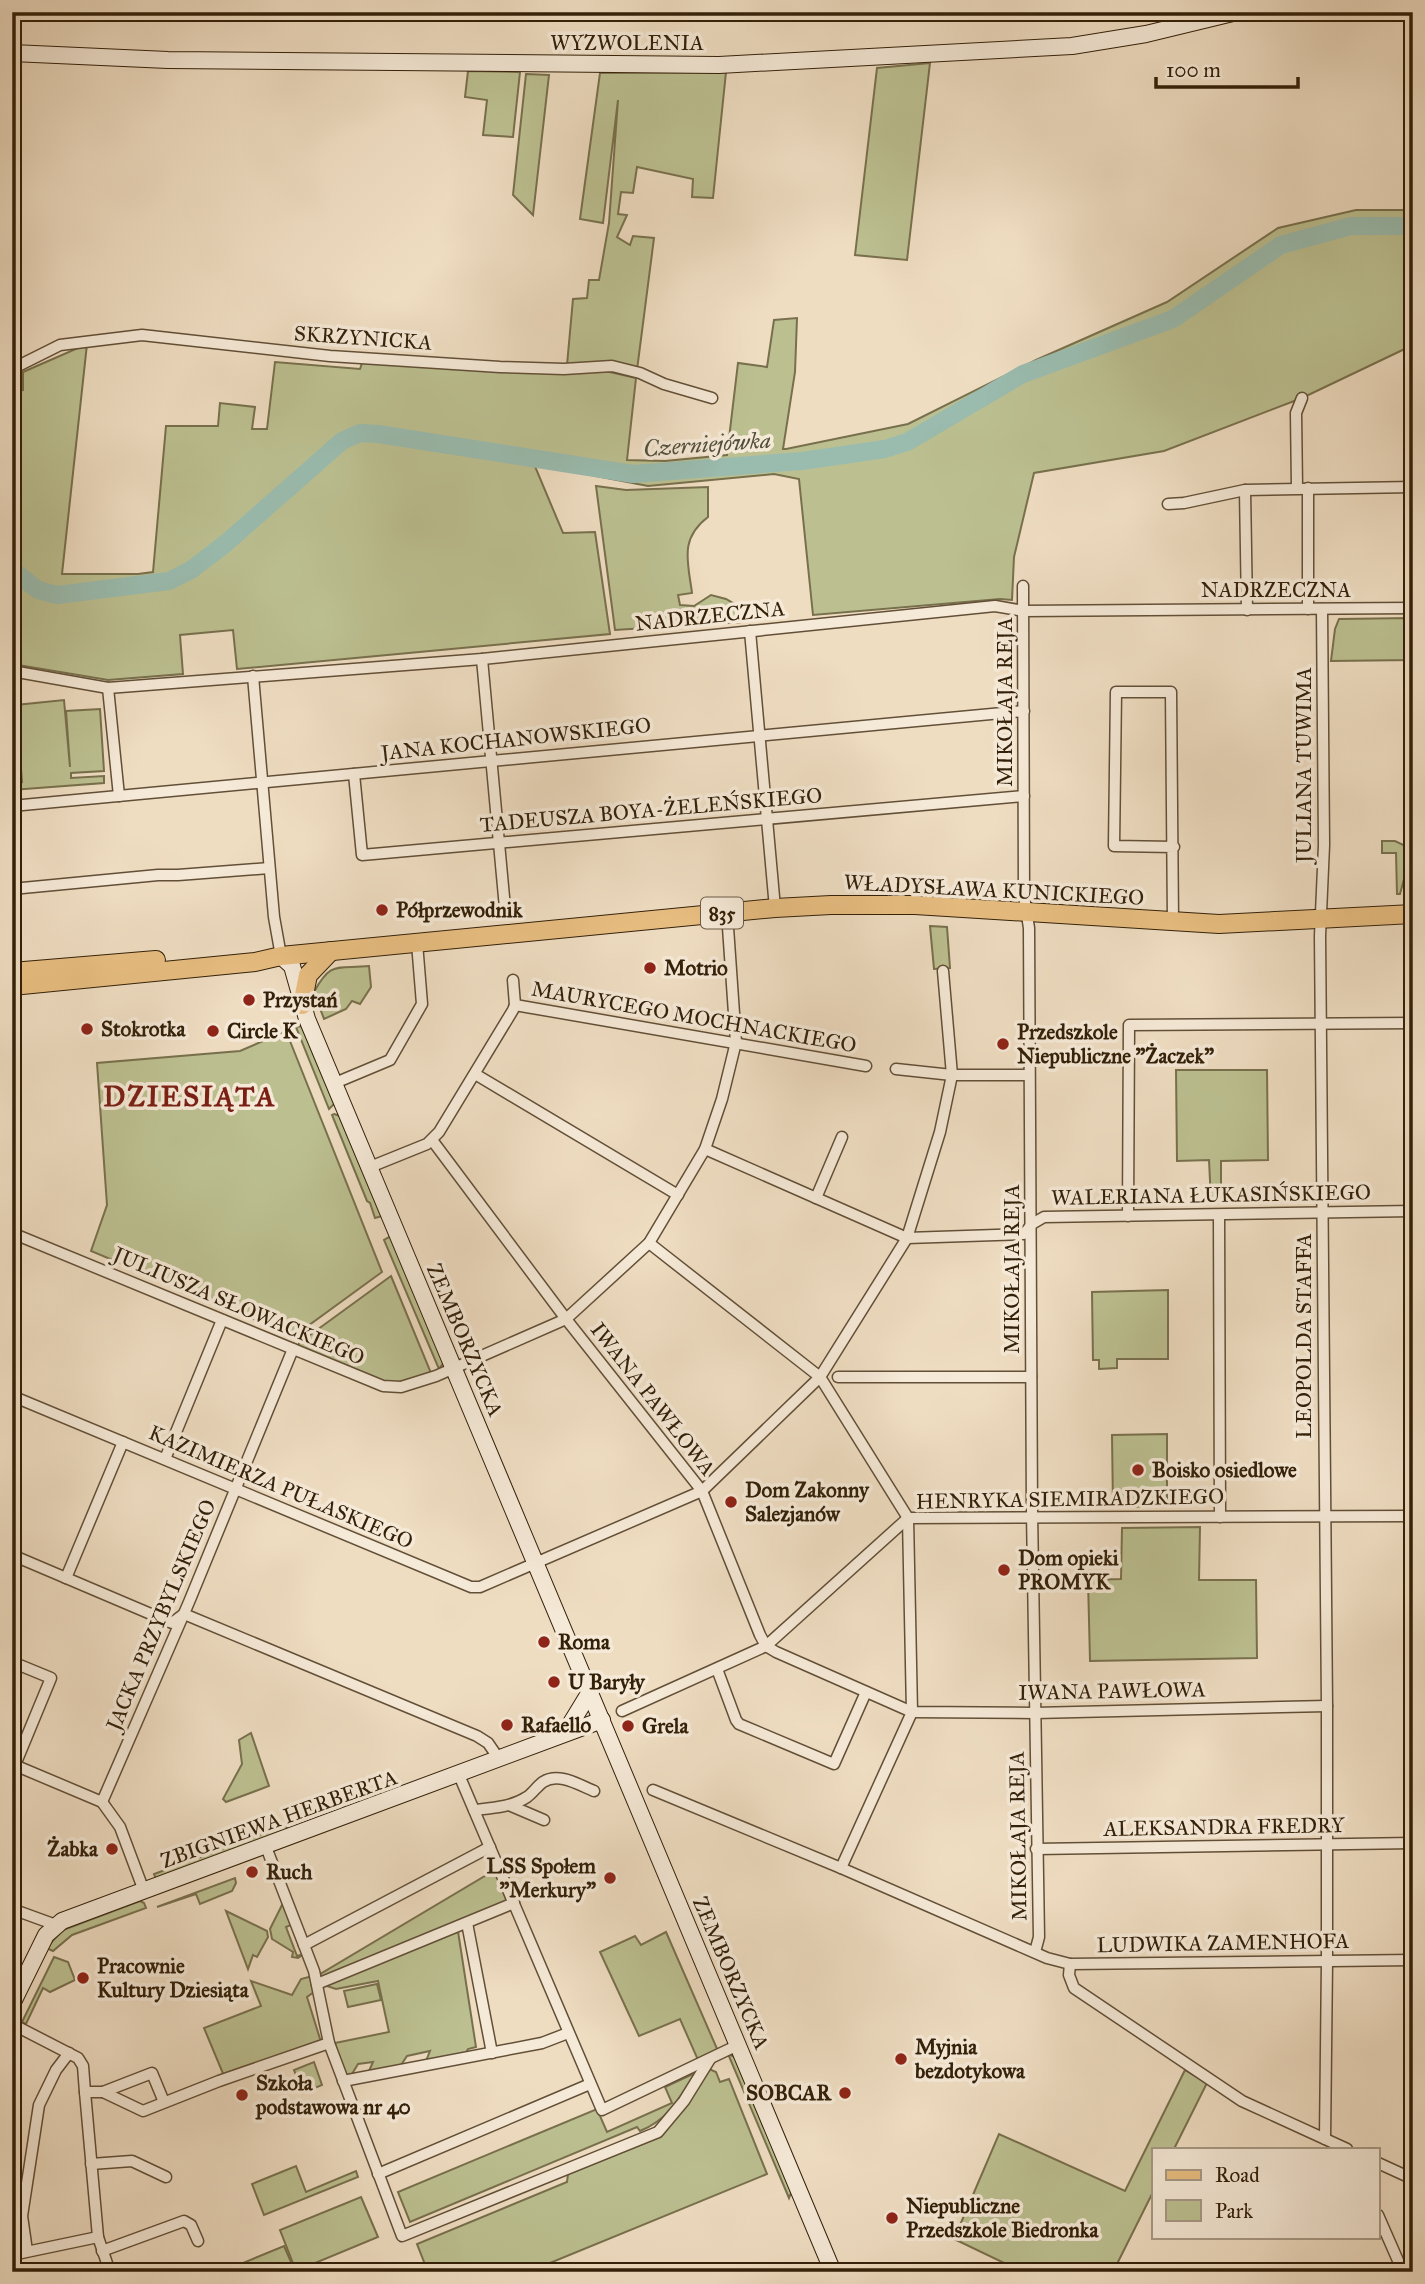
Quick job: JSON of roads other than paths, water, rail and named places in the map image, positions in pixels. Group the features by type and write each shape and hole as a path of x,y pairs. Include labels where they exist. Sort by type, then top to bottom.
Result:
{"main road":[{"name":"WŁADYSŁAWA KUNICKIEGO","path":"12,986 255,962 281,956 775,908 892,904 1243,924 1413,914"},
{"path":"302,1005 308,975 331,951"},
{"name":"WŁADYSŁAWA KUNICKIEGO","path":"12,972 254,952 281,956"}],"street":[{"name":"WYZWOLENIA","path":"12,53 134,59 719,65 1063,47 1146,34 1237,12"},
{"name":"SKRZYNICKA","path":"12,369 60,345 142,335 330,356 500,367 564,369 612,366 712,398"},
{"path":"1302,398 1296,413 1308,610"},
{"path":"1168,503 1184,503 1245,490 1413,487"},
{"path":"1245,490 1247,610"},
{"name":"MIKOŁAJA REJA","path":"1023,586 1024,896 1028,913 1032,1517 1039,1937 1035,1952"},
{"name":"NADRZECZNA","path":"12,671 108,688 482,659 995,606 1024,611 1413,608"},
{"name":"JULIANA TUWIMA","path":"1321,920 1324,845 1322,609"},
{"path":"750,631 775,908"},
{"path":"482,659 505,908"},
{"path":"253,676 269,868 281,956"},
{"path":"108,688 118,796"},
{"path":"1173,922 1174,847 1171,692 1116,692 1115,846 1174,847"},
{"name":"JANA KOCHANOWSKIEGO","path":"12,806 1024,711"},
{"name":"TADEUSZA BOYA-ŻELEŃSKIEGO","path":"354,774 362,855 1024,796"},
{"path":"12,889 269,868"},
{"name":"JULIUSZA SŁOWACKIEGO","path":"12,1233 383,1386 401,1387 455,1369 566,1319 649,1243 678,1195 705,1149 722,1099 736,1042 727,913"},
{"name":"LEOPOLDA STAFFA","path":"1321,920 1327,1706 1325,2139"},
{"path":"335,1083 390,1060 422,1004 416,943"},
{"name":"ZEMBORZYCKA","path":"281,956 292,966 302,1005 833,2272"},
{"path":"702,1491 820,1377 907,1238 940,1132 951,1075 943,971"},
{"path":"370,1167 432,1140 515,1005 513,980"},
{"name":"MAURYCEGO MOCHNACKIEGO","path":"515,1005 866,1066"},
{"path":"1128,1216 1129,1025 1413,1023"},
{"path":"896,1069 951,1075 1029,1076"},
{"path":"475,1074 678,1195"},
{"path":"816,1198 842,1138"},
{"name":"IWANA PAWŁOWA","path":"432,1140 566,1319 702,1491 766,1646 912,1712 1035,1713 1327,1706"},
{"name":"WALERIANA ŁUKASIŃSKIEGO","path":"705,1149 907,1238 1024,1234 1032,1224 1044,1217 1413,1211"},
{"path":"1219,1215 1220,1517"},
{"path":"649,1243 820,1377 908,1518 912,1712 841,1868"},
{"path":"165,1459 222,1320"},
{"name":"JACKA PRZYBYLSKIEGO","path":"102,1802 237,1489 293,1349"},
{"path":"838,1377 1031,1377"},
{"name":"KAZIMIERZA PUŁASKIEGO","path":"12,1396 471,1587 480,1587 536,1564 702,1491"},
{"path":"66,1578 123,1442"},
{"name":"HENRYKA SIEMIRADZKIEGO","path":"622,1711 766,1646 908,1518 1413,1516"},
{"path":"12,1555 172,1622 184,1614 478,1736 488,1743 499,1759"},
{"path":"12,1662 51,1678 14,1765 102,1802 120,1827 144,1892"},
{"path":"717,1669 739,1724 834,1764 866,1692"},
{"path":"565,1733 590,1692"},
{"name":"ZBIGNIEWA HERBERTA","path":"56,1925 602,1720"},
{"path":"459,1774 602,2110 738,2045"},
{"path":"474,1811 509,1805 528,1797 540,1783 550,1778 562,1778 594,1791"},
{"name":"LUDWIKA ZAMENHOFA","path":"653,1790 1035,1952 1070,1964 1413,1960"},
{"path":"509,1805 544,1820"},
{"name":"ALEKSANDRA FREDRY","path":"1036,1849 1413,1843"},
{"path":"266,1847 317,1984 329,2043 402,2235 658,2132 684,2101 710,2059"},
{"path":"304,1945 490,1847"},
{"path":"317,1984 514,1903"},
{"path":"12,1909 56,1925 46,1935 12,2004"},
{"path":"467,1923 492,2053"},
{"path":"1070,1964 1069,1975 1074,1988 1175,2057 1242,2101 1344,2148"},
{"path":"12,2024 69,2053 83,2066 98,2237 110,2272"},
{"path":"343,2081 542,2043 568,2033"},
{"path":"103,2092 143,2111 329,2043"},
{"path":"27,2251 22,2216 39,2105 56,2070 69,2053"},
{"path":"85,2092 103,2092 152,2073 164,2102"},
{"path":"378,2174 590,2084"},
{"path":"91,2164 132,2161 166,2177"},
{"path":"1380,2164 1413,2179"},
{"path":"1380,2220 1403,2272"},
{"path":"102,2251 184,2221 191,2225 198,2241"},
{"path":"12,2255 98,2237"}],"waterway":[{"name":"Czerniejówka","path":"12,570 38,590 57,595 169,581 191,570 225,544 342,441 360,433 633,474 802,461 885,449 907,442 1023,374 1173,319 1281,245 1351,226 1413,226"}],"place":[{"name":"Półprzewodnik","path":"382,910"},
{"name":"Motrio","path":"650,968"},
{"name":"Przystań","path":"249,1000"},
{"name":"Stokrotka","path":"87,1029"},
{"name":"Circle K","path":"213,1031"},
{"name":"Przedszkole Niepubliczne \"Żaczek\"","path":"1003,1044"},
{"name":"Boisko osiedlowe","path":"1138,1470"},
{"name":"Dom Zakonny Salezjanów","path":"731,1502"},
{"name":"Dom opieki PROMYK","path":"1004,1570"},
{"name":"Roma","path":"544,1642"},
{"name":"U Baryły","path":"554,1682"},
{"name":"Rafaello","path":"507,1725"},
{"name":"Grela","path":"628,1726"},
{"name":"Żabka","path":"112,1849"},
{"name":"Ruch","path":"252,1872"},
{"name":"LSS Społem \"Merkury\"","path":"610,1878"},
{"name":"Pracownie Kultury Dziesiąta","path":"83,1978"},
{"name":"Myjnia bezdotykowa","path":"901,2059"},
{"name":"SOBCAR","path":"845,2093"},
{"name":"Szkoła podstawowa nr 40","path":"242,2095"},
{"name":"Niepubliczne Przedszkole Biedronka","path":"892,2218"}],"district":[{"name":"DZIESIĄTA","path":"190,1096"}]}
